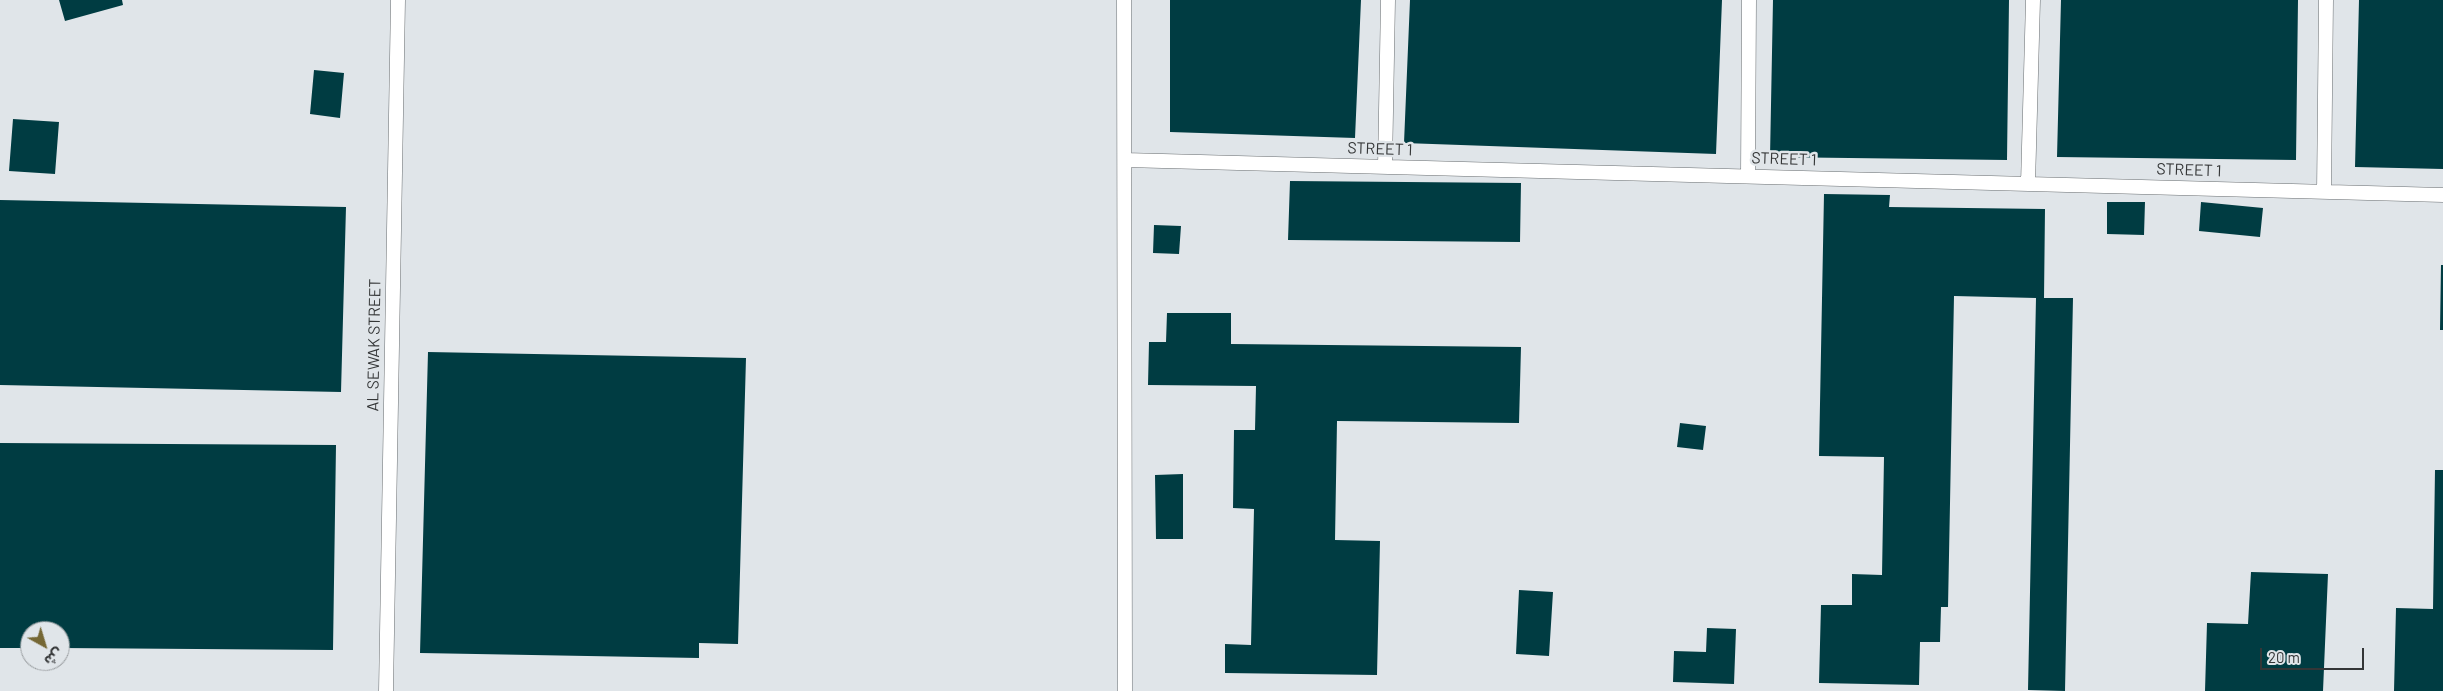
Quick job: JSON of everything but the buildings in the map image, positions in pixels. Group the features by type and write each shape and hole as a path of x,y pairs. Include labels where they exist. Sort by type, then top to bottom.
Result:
{"lane":[{"name":"AL SEWAK STREET","path":"386,691 398,0"},
{"path":"1124,0 1125,691"},
{"path":"1385,166 1388,0"},
{"path":"1748,0 1748,176"},
{"path":"2028,184 2033,0"},
{"path":"2324,192 2326,0"},
{"name":"STREET 1","path":"1125,160 2443,195"}]}
